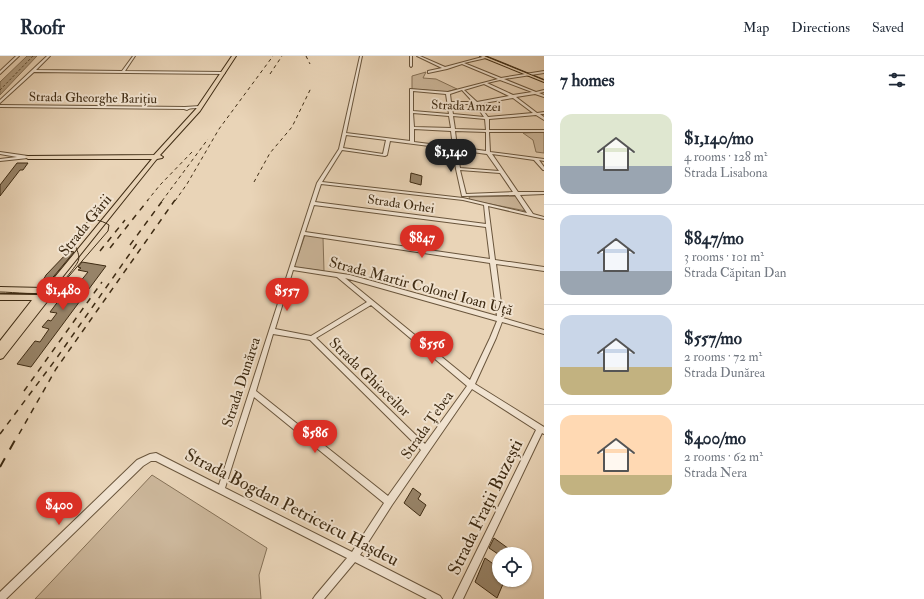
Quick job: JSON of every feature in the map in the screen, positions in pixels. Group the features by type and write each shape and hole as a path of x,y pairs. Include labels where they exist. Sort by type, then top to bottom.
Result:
{"main road":[{"name":"Strada Gării","path":"2,350 132,188 199,109 234,56"},
{"path":"485,56 544,78"},
{"path":"485,56 544,81"},
{"path":"28,157 158,158"},
{"path":"0,290 46,294"},
{"path":"0,297 46,294"}],"street":[{"path":"1,72 18,56"},
{"path":"0,102 49,56"},
{"path":"123,72 134,56"},
{"name":"Strada Dunărea","path":"220,489 312,202 320,183 341,150 361,56"},
{"path":"411,56 411,66"},
{"path":"418,56 446,68"},
{"path":"425,59 432,56"},
{"path":"429,72 463,64 485,56"},
{"path":"463,64 504,78 544,96"},
{"path":"33,71 224,73"},
{"path":"412,142 411,90 448,93 504,78 544,72"},
{"path":"483,83 514,97 544,119"},
{"path":"462,89 476,103 487,118 488,152 532,214"},
{"path":"450,103 476,103 544,91"},
{"path":"448,93 458,169 464,197"},
{"name":"Strada Gheorghe Barițiu","path":"0,106 199,109"},
{"name":"Strada Amzei","path":"412,112 487,118 544,113"},
{"path":"412,128 454,131 544,131"},
{"path":"345,134 544,160"},
{"path":"341,150 385,154 388,139"},
{"path":"0,153 28,157"},
{"path":"0,160 28,157"},
{"path":"535,159 544,169"},
{"path":"458,169 501,172"},
{"path":"320,183 464,197 544,194"},
{"path":"464,197 544,218"},
{"name":"Strada Orhei","path":"312,202 487,226"},
{"path":"486,204 487,226 500,320"},
{"path":"302,233 544,269"},
{"name":"Strada Martir Colonel Ioan Uță","path":"291,268 337,276 544,332"},
{"path":"337,276 471,384 542,430"},
{"path":"271,331 312,338 370,303"},
{"name":"Strada Țebea","path":"318,599 354,557 389,502 471,384 500,320"},
{"name":"Strada Ghioceilor","path":"312,338 426,450"},
{"path":"252,392 389,502"},
{"name":"Strada Frații Buzești","path":"458,599 542,430"},
{"name":"Strada Bogdan Petriceicu Hașdeu","path":"0,598 133,469 145,460 156,457 438,599"}],"shaded area":[{"path":"27,56 37,56 0,95 0,82"},
{"path":"426,72 423,78 436,79 457,89 446,92 412,89 412,76"},
{"path":"544,132 544,153 536,152 533,140 523,133"},
{"path":"516,196 526,211 470,200 469,197"},
{"path":"305,235 323,237 324,271 294,267"},
{"path":"152,475 267,548 259,575 261,599 35,599"}],"building":[{"path":"17,163 28,163 23,170 20,170 0,196 0,185"},
{"path":"411,173 422,176 421,185 410,182"},
{"path":"69,251 74,252 46,284 40,286 46,275"},
{"path":"82,262 106,266 31,367 17,364 35,341 40,342 49,329 42,327 48,320 51,321 57,313 50,312 69,287 75,288 88,272 78,270 81,268 78,267"},
{"path":"413,488 421,494 418,499 426,505 420,516 404,503"},
{"path":"494,538 506,547 492,547 492,550 489,548"},
{"path":"485,558 492,563 492,587 502,587 497,598 475,582"}],"ferry route":[{"path":"0,90 33,56"}],"tram line":[{"path":"485,56 544,80"},
{"path":"96,220 109,225 108,231 57,290 44,294 35,294 53,291 62,283 74,268 79,259 74,243 83,226 96,220"},
{"path":"0,292 35,294"},
{"path":"0,294 35,294"}],"railway":[{"path":"175,201 187,184 219,129 273,56"},
{"path":"270,74 282,56"},
{"path":"306,56 310,64"},
{"path":"254,182 270,153 292,127 311,88"},
{"path":"162,201 208,139"},
{"path":"147,201 160,185 193,151"},
{"path":"110,248 148,200"},
{"path":"130,245 163,200"},
{"path":"19,434 56,369 175,200"},
{"path":"100,251 125,220"},
{"path":"0,434 56,359 138,242"},
{"path":"24,391 102,282"},
{"path":"0,467 19,433"}]}
